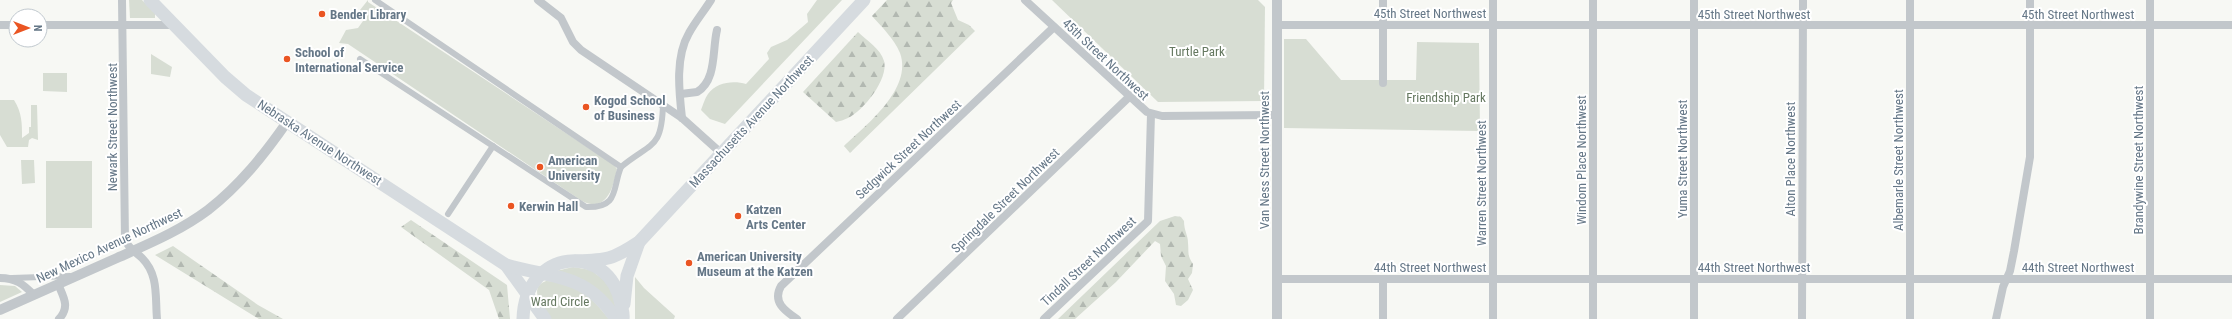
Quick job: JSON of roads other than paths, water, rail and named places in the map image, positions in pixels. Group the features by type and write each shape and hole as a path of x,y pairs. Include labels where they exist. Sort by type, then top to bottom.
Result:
{"main road":[{"name":"Nebraska Avenue Northwest","path":"150,0 227,79 287,122 366,172 506,265 540,274 564,278 584,285 621,318"},
{"name":"Massachusetts Avenue Northwest","path":"540,274 555,265 576,261 613,258 639,242 864,0"},
{"name":"Massachusetts Avenue Northwest","path":"621,318 627,276 639,242"},
{"path":"576,261 598,269 610,279 618,290 621,318"},
{"name":"Nebraska Avenue Northwest","path":"506,265 545,319"},
{"path":"524,317 527,293 540,274"}],"street":[{"name":"Newark Street Northwest","path":"122,0 125,240 132,251"},
{"path":"375,0 621,167"},
{"path":"538,0 564,21 573,42 581,50 663,104 682,118 721,153"},
{"path":"682,118 680,58 682,48 689,34 711,0"},
{"name":"45th Street Northwest","path":"1025,0 1142,109 1151,114 1162,116 1276,115"},
{"name":"Van Ness Street Northwest","path":"1277,0 1277,319"},
{"path":"1383,0 1383,83"},
{"name":"Warren Street Northwest","path":"1493,0 1493,319"},
{"name":"Windom Place Northwest","path":"1593,0 1593,319"},
{"name":"Yuma Street Northwest","path":"1694,0 1694,319"},
{"name":"Alton Place Northwest","path":"1802,319 1803,0"},
{"name":"Albemarle Street Northwest","path":"1910,0 1910,319"},
{"path":"1996,319 2014,251 2030,156 2030,0"},
{"name":"Brandywine Street Northwest","path":"2150,0 2150,319"},
{"path":"48,25 174,25"},
{"name":"45th Street Northwest","path":"1277,25 2232,25"},
{"name":"Sedgwick Street Northwest","path":"797,319 780,306 778,299 779,289 1054,27"},
{"path":"681,94 697,92 708,81 711,72 717,30"},
{"path":"360,59 586,207 598,206 610,200 617,189 621,167 644,153 655,143 661,126 663,104"},
{"name":"Springdale Street Northwest","path":"897,319 1129,97"},
{"name":"Tindall Street Northwest","path":"1044,319 1148,221 1151,114"},
{"name":"New Mexico Avenue Northwest","path":"0,310 178,229 219,200 259,161 287,122"},
{"path":"448,214 493,146"},
{"path":"132,251 142,258 156,282 157,319"},
{"path":"0,278 76,276"},
{"path":"11,278 22,283 34,295"},
{"name":"44th Street Northwest","path":"1277,279 2232,279"},
{"path":"1383,279 1383,319"},
{"path":"58,284 66,306 65,312 59,319"}],"place":[{"name":"Bender Library","path":"322,14"},
{"name":"School of International Service","path":"287,59"},
{"name":"Kogod School of Business","path":"586,107"},
{"name":"American University","path":"540,167"},
{"name":"Kerwin Hall","path":"511,206"},
{"name":"Katzen Arts Center","path":"738,216"},
{"name":"American University Museum at the Katzen","path":"689,263"}],"park label":[{"name":"Turtle Park","path":"1197,51"},
{"name":"Friendship Park","path":"1446,97"},
{"name":"Ward Circle","path":"560,301"}]}
